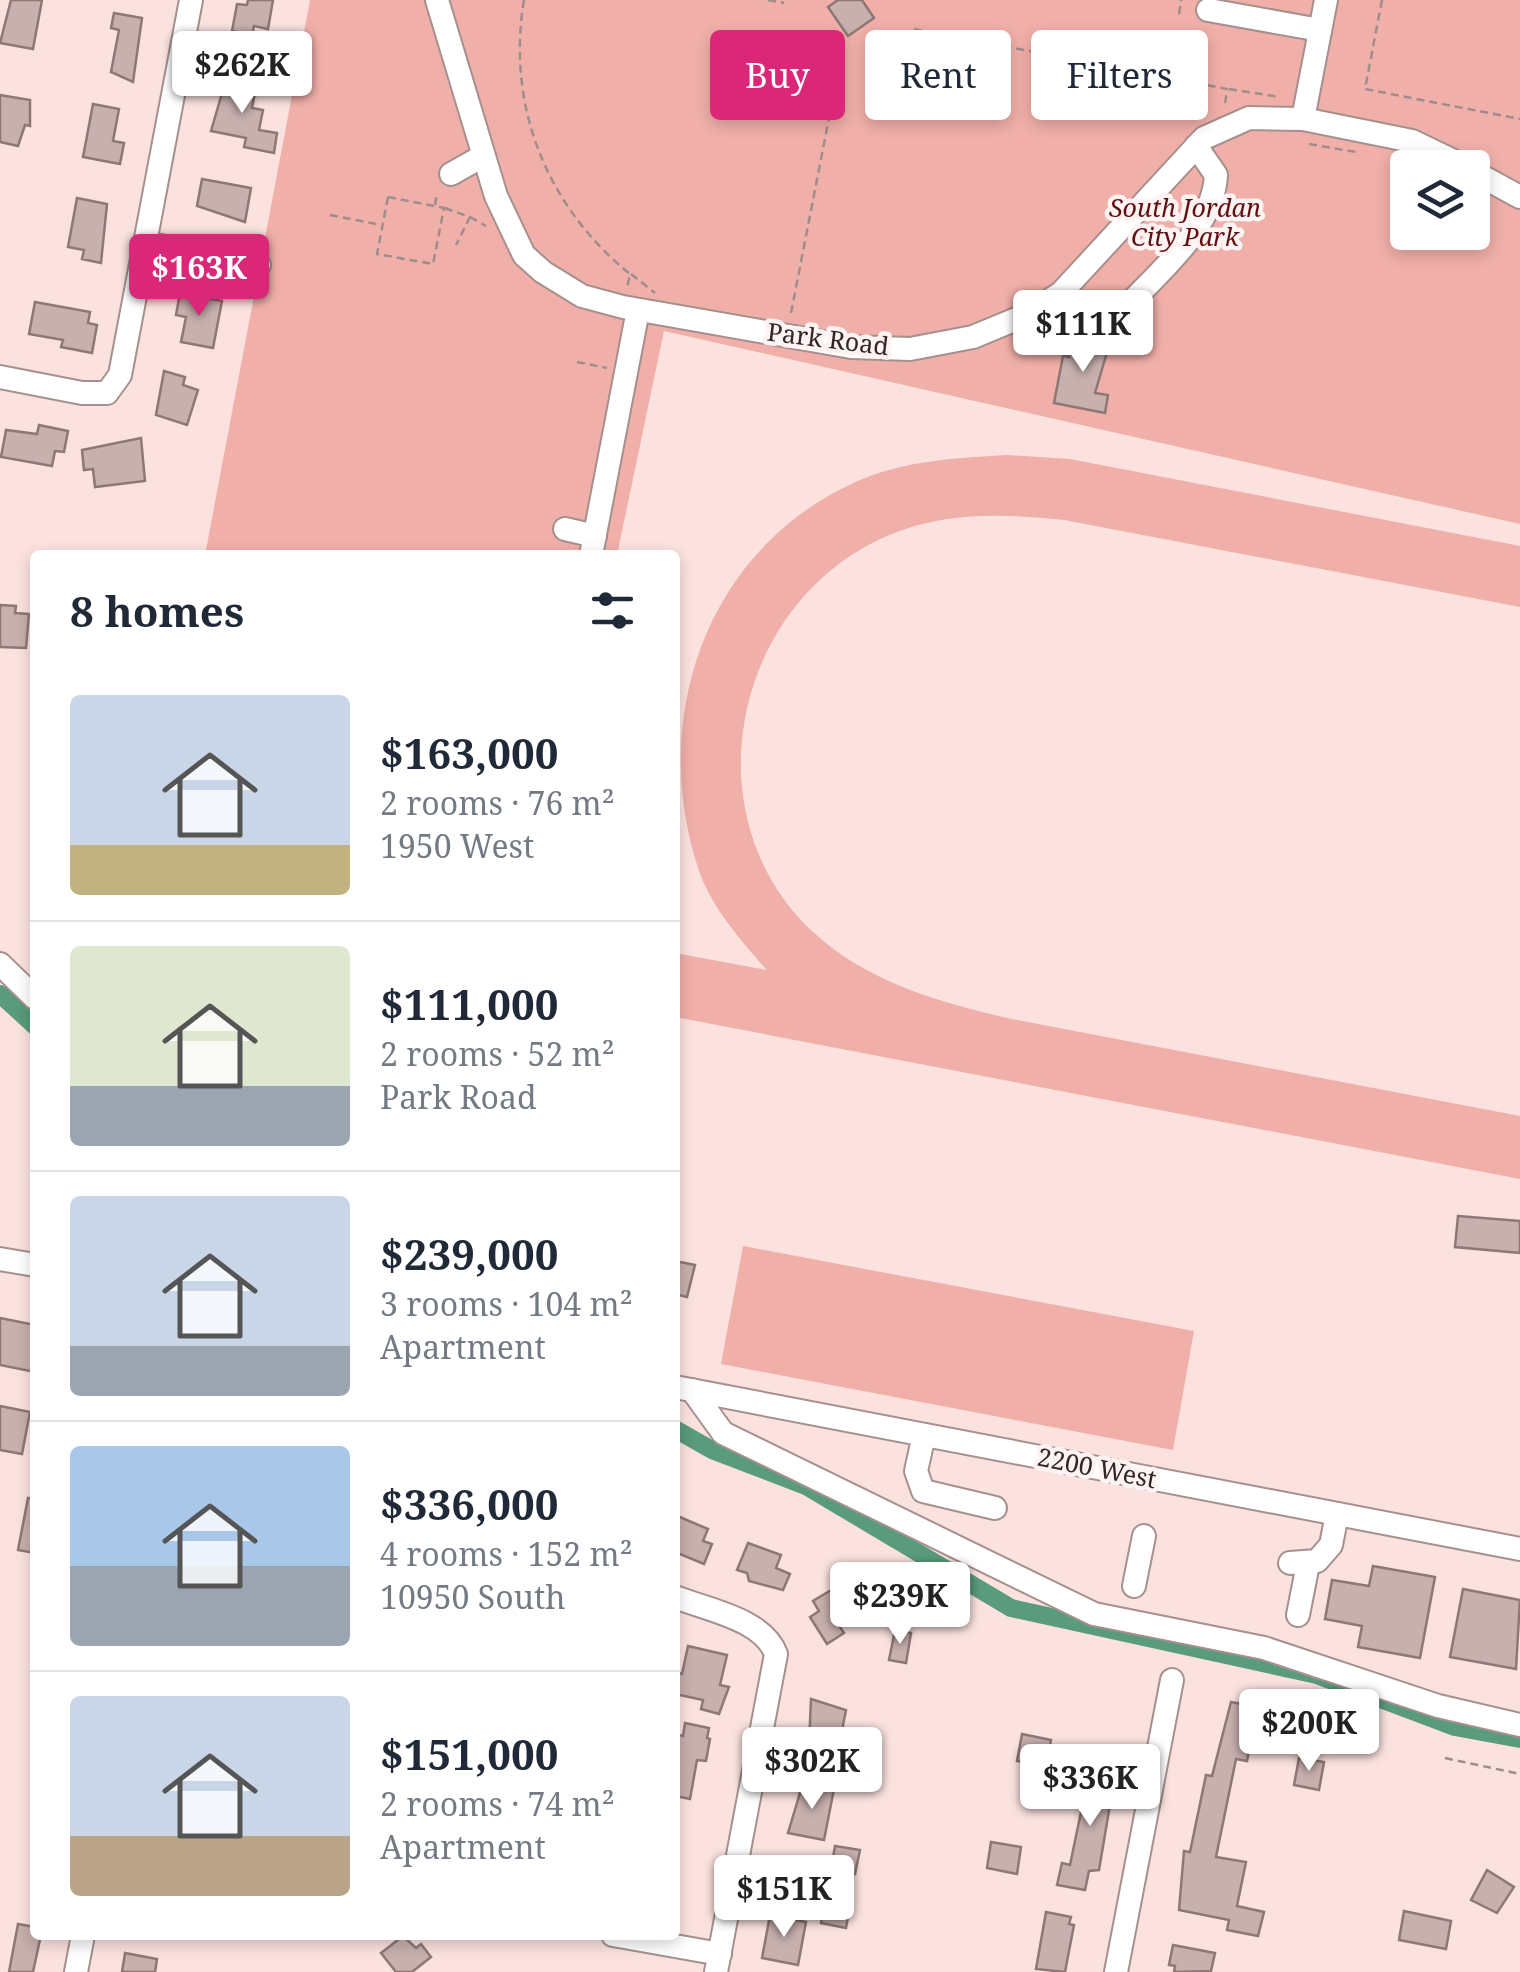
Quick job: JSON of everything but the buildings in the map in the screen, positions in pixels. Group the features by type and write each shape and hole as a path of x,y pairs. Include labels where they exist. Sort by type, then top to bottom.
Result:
{"street":[{"path":"0,377 82,393 107,393 120,375 191,0"},
{"name":"Park Road","path":"436,0 483,156 524,255 582,296 632,301 852,347 910,348 973,338 1026,315 1060,293 1196,146 1228,124 1298,109 1412,141 1431,150"},
{"path":"1298,109 1326,0"},
{"path":"1208,10 1320,30"},
{"path":"1117,316 1193,232 1211,205 1216,175 1196,146"},
{"path":"450,174 483,156"},
{"name":"Park Road","path":"1490,181 1520,198"},
{"path":"145,243 260,266"},
{"path":"565,529 593,545 632,301"},
{"path":"0,964 30,993"},
{"path":"0,1259 30,1264"},
{"path":"684,1389 723,1433 1094,1614 1264,1648 1438,1706 1520,1725"},
{"name":"2200 West","path":"684,1389 1520,1550"},
{"path":"924,1435 916,1471 923,1491 995,1508"},
{"path":"1298,1615 1299,1563 1317,1561 1331,1545 1337,1514"},
{"path":"1134,1586 1144,1536"},
{"path":"633,1940 718,1963 776,1654 770,1638 754,1628 680,1599"},
{"path":"1116,1972 1172,1680"},
{"path":"76,1972 82,1940"}],"path":[{"path":"524,0 518,54 526,113 541,159 574,218 630,274 654,289"},
{"path":"768,0 784,3"},
{"path":"1179,14 1180,0"},
{"path":"1382,0 1365,89 1520,119"},
{"path":"914,29 1228,89 1298,109"},
{"path":"1224,110 1228,89"},
{"path":"789,325 829,120"},
{"path":"1308,144 1359,152"},
{"path":"435,206 438,194"},
{"path":"444,208 433,264 377,254 388,197 444,208 470,216 456,245"},
{"path":"330,215 383,225"},
{"path":"630,274 632,301"},
{"path":"1445,1758 1520,1774"}],"green space":[{"name":"South Jordan City Park","path":"310,0 1520,0 1520,524 664,331 618,550 206,550"},
{"path":"1007,455 1070,459 1520,546 1520,607 1064,520 976,516 934,521 892,534 838,564 796,606 765,656 746,712 741,771 750,828 773,883 812,931 833,949 880,977 932,998 1012,1019 1520,1116 1520,1179 680,1018 680,954 767,970 712,898 699,871 685,812 681,753 687,695 704,640 730,590 766,545 811,507 882,472 953,459"},
{"path":"743,1246 1194,1331 1173,1450 721,1364"}],"waterway":[{"path":"0,994 30,1021"},
{"path":"680,1432 712,1450 806,1486 1011,1608 1317,1675 1455,1727 1520,1739"}]}
